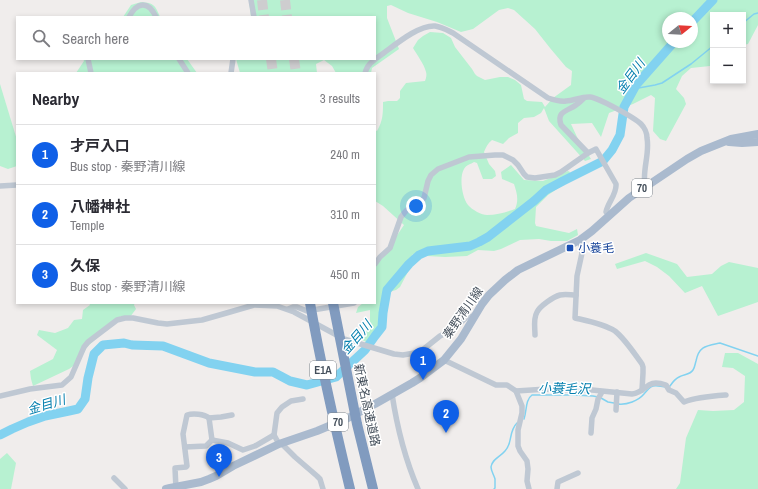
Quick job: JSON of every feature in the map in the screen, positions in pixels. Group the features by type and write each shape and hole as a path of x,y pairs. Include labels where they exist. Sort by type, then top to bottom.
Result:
{"highway":[{"name":"E1A","path":"310,304 337,437 350,489"},
{"name":"新東名高速道路","path":"333,304 357,424 373,489"}],"main road":[{"name":"秦野清川線","path":"166,489 201,482 216,476 280,443 317,431 348,418 420,378 444,360 461,339 474,316 489,295 518,270 580,240 645,186 696,154 722,142 758,134"},
{"name":"秦野清川線","path":"722,142 758,142"}],"street":[{"path":"251,0 254,16"},
{"path":"130,16 135,7 147,5 151,7 156,16"},
{"path":"376,59 392,46 413,33 424,28 435,26 453,33 548,98 566,102 591,97 607,104 636,120 642,125 647,137 648,148 644,179 645,186"},
{"path":"88,60 91,72"},
{"path":"180,60 187,72"},
{"path":"231,72 233,60"},
{"path":"366,72 369,65 375,60"},
{"path":"586,97 562,113 560,120 561,125 588,153"},
{"path":"376,263 390,248 404,212 424,198 431,175 438,169 470,157 503,155 518,165 527,177 535,178 555,175 596,149 614,178 617,188 607,207 606,212 609,215"},
{"path":"0,186 16,185"},
{"path":"580,240 582,253 577,276 575,318 595,322 614,330 620,336 642,364 646,390"},
{"path":"535,335 535,319 537,312 543,305 560,295 576,295"},
{"path":"0,396 30,389 62,385 71,377 84,347 88,342 116,320 125,318 167,324 202,320 254,304 277,306 288,309 339,336 394,354 403,355 420,352 440,336 452,330 467,317 474,316"},
{"path":"288,309 297,307 307,311 348,304"},
{"path":"444,360 496,385 508,385 516,391 522,406 518,430 518,446 527,461 527,481 529,489"},
{"path":"516,391 547,389 582,394 617,392 632,394 646,390 655,382 667,387 684,402 691,399 726,395"},
{"path":"591,433 592,418 601,392"},
{"path":"616,408 617,392"},
{"path":"392,394 396,420 408,464 418,489"},
{"path":"303,399 291,401 282,406 277,413 274,436 320,479 323,489"},
{"path":"176,488 175,468 187,466 183,434 187,415 206,416 209,418 232,415"},
{"path":"209,418 212,440"},
{"path":"212,440 228,443 243,450 255,446 274,436"},
{"path":"185,447 206,446 212,440"},
{"path":"557,489 558,482 578,473"},
{"path":"114,478 125,489"}],"green space":[{"path":"249,0 758,0 758,25 748,44 746,44 746,12 710,12 710,66 691,68 682,76 676,89 684,98 686,104 666,141 660,139 653,131 655,98 651,95 609,113 601,137 592,123 571,124 577,137 591,159 585,161 549,121 544,108 541,113 534,117 524,118 518,123 518,133 509,138 503,144 492,140 487,145 484,152 489,164 495,171 496,176 492,179 483,179 477,163 474,162 467,166 462,173 464,198 468,205 477,212 487,215 498,214 515,209 517,196 514,184 502,179 501,172 511,165 524,180 543,181 568,171 570,172 566,183 548,195 536,207 535,223 536,226 569,233 577,229 578,235 567,241 539,239 520,240 501,249 494,251 478,250 467,256 427,256 417,252 412,255 411,266 400,287 389,292 386,307 386,319 369,343 362,340 370,322 370,310 356,313 358,307 362,304 376,304 376,267 404,225 376,202 376,130 382,120 383,102 397,101 400,98 400,91 406,83 425,81 425,69 413,48 418,40 430,32 443,33 451,38 455,47 477,76 485,80 508,77 515,80 521,85 524,99 527,101 542,102 545,107 553,98 571,85 572,71 566,67 535,29 514,10 508,8 499,10 473,29 461,32 437,22 408,13 391,5 387,6 387,18 399,49 372,68 371,72 335,72 332,66 324,60 376,60 376,16 251,16"},
{"path":"141,2 149,3 154,5 160,16 124,16 131,5"},
{"path":"188,60 196,72 77,72 84,61"},
{"path":"236,60 324,60 316,64 317,72 240,72"},
{"path":"0,84 16,137 16,166 8,169 0,166"},
{"path":"646,253 677,264 687,277 712,274 721,266 729,262 758,268 758,302 718,316 702,286 685,293 669,276 657,267 645,261 617,269 615,264"},
{"path":"134,304 136,309 130,317 121,316 87,347 79,362 69,369 33,386 30,371 53,359 57,350 37,335 39,330 55,333 68,328 74,320 82,319 83,310 90,305"},
{"path":"725,353 738,353 758,364 758,489 676,489 680,483 686,438 698,410 734,410 744,402 745,376 733,368 722,367"},
{"path":"7,453 16,463 11,489 0,489 0,459"}],"waterway":[{"name":"金目川","path":"698,16 713,0"},
{"path":"746,21 754,14 758,13"},
{"name":"金目川","path":"0,435 45,416 78,409 85,399 94,354 103,345 124,343 132,345 163,346 209,363 255,372 273,372 290,381 307,385 336,377 365,350 382,327 387,290 409,264 419,255 428,251 470,246 479,242 488,237 546,190 603,161 612,150 620,135 624,107 636,85 669,48"},
{"path":"633,89 662,83 691,64 711,48"},
{"name":"小蓑毛沢","path":"670,386 681,376 692,372 699,352 707,346 720,343 758,356"},
{"name":"小蓑毛沢","path":"618,404 636,401 653,386 666,387"},
{"name":"小蓑毛沢","path":"524,419 527,403 532,395 574,395 598,397"},
{"name":"小蓑毛沢","path":"601,398 608,402 614,403"},
{"name":"小蓑毛沢","path":"494,489 495,479 491,468 492,464 509,445 512,430 517,423"}],"tunnel":[{"path":"262,0 264,16"},
{"path":"285,0 287,16"},
{"path":"271,60 273,72"},
{"path":"294,60 296,72"}],"place":[{"name":"小蓑毛","path":"570,248"},
{"name":"才戸入口","path":"423,380"},
{"name":"八幡神社","path":"446,433"},
{"name":"久保","path":"219,477"}]}
